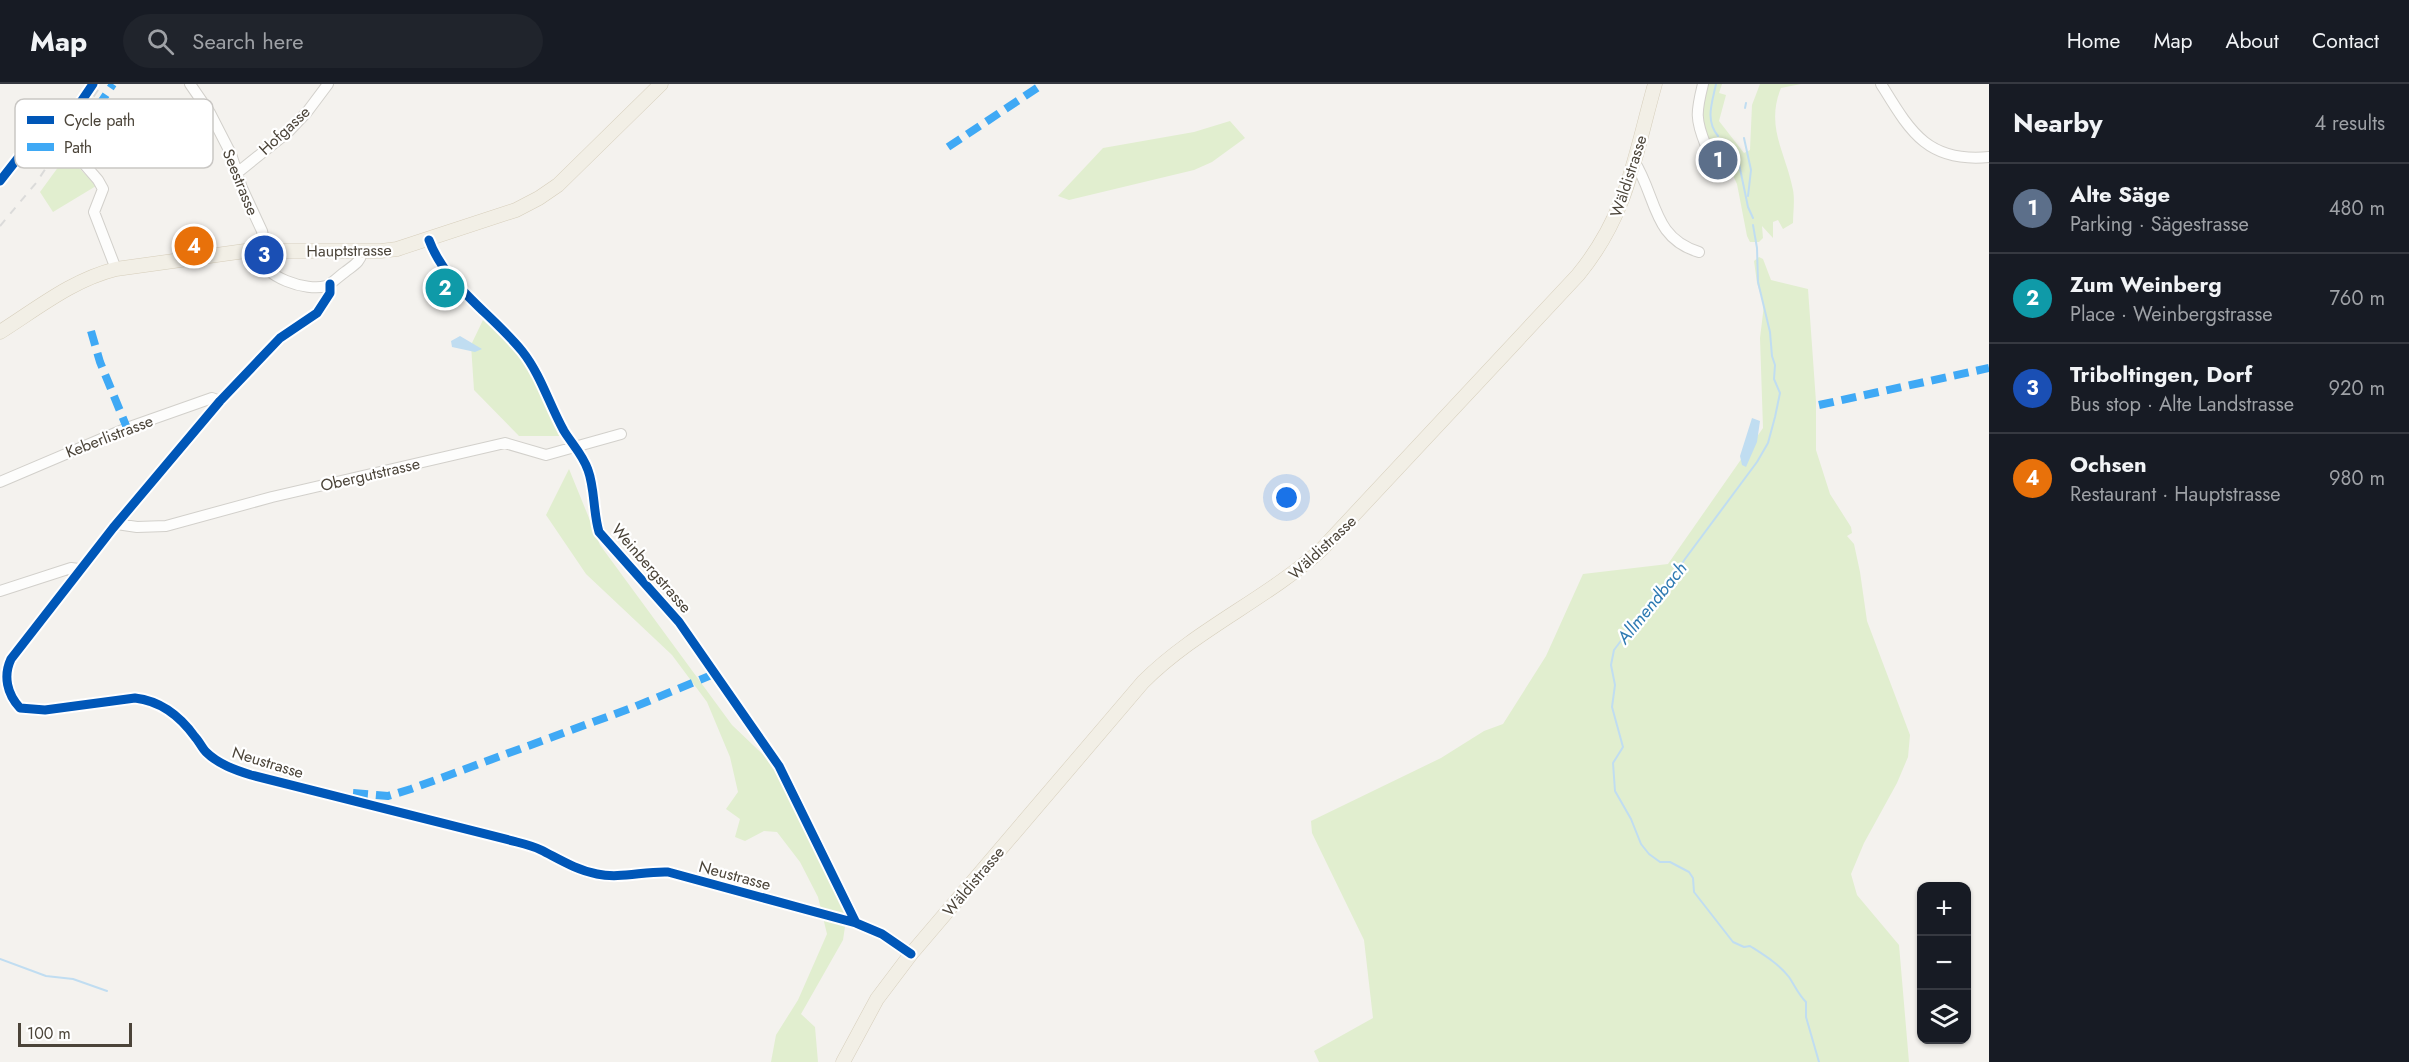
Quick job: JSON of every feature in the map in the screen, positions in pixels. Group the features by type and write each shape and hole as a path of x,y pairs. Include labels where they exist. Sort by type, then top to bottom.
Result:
{"main road":[{"name":"Hauptstrasse","path":"0,332 63,290 84,279 116,269 215,254 262,250 397,249 516,210 539,198 571,173 661,84"},
{"name":"Wäldistrasse","path":"843,1062 877,999 911,954 1143,682 1185,646 1288,578 1322,549 1578,275 1603,242 1616,217 1655,84"}],"street":[{"name":"Seestrasse","path":"190,84 200,99"},
{"name":"Hofgasse","path":"237,172 288,132 328,84"},
{"path":"1703,84 1697,123 1706,146"},
{"path":"1881,84 1908,127 1926,144 1951,156 1989,157"},
{"name":"Seestrasse","path":"213,120 231,154 245,196 262,231 266,246 259,255 262,264 286,281 312,287 330,285"},
{"path":"1634,161 1646,184 1663,229 1686,247 1699,252"},
{"path":"88,168 103,189 94,212 116,269"},
{"name":"Weinbergstrasse","path":"429,240 437,260 449,276 514,343 535,369 565,431 589,472 594,516 599,532 679,622 779,766 852,922"},
{"name":"Neustrasse","path":"362,251 357,263 330,285 330,292 317,313 280,338 220,401 79,569 64,592 11,659 6,670 13,700 20,708 45,710 135,698 146,700 160,705 179,717 206,752 226,766 251,776 509,840 538,849 571,866 598,874 668,872 852,922 882,934 911,954"},
{"name":"Keberlistrasse","path":"0,482 127,428 212,398 220,401"},
{"name":"Obergutstrasse","path":"117,524 137,527 166,526 272,497 505,443 546,456 621,434"},
{"path":"0,591 70,568 79,569"}],"green space":[{"path":"1707,84 1722,84 1719,93 1726,95 1719,121 1744,153 1750,150 1752,105 1760,84 1801,84 1781,88 1777,102 1775,115 1778,140 1790,177 1794,202 1793,223 1783,229 1778,220 1773,222 1773,238 1762,226 1763,238 1759,242 1750,242 1747,236 1737,184 1729,167 1725,167 1715,143 1706,140 1701,123"},
{"path":"1230,121 1245,138 1212,162 1194,170 1069,200 1058,196 1103,148 1194,132"},
{"path":"58,168 79,168 96,186 53,212 40,192"},
{"path":"1759,257 1763,259 1771,280 1808,289 1816,402 1816,450 1830,494 1851,527 1852,533 1847,536 1854,544 1867,621 1910,735 1908,757 1897,783 1864,843 1851,874 1857,895 1899,945 1909,1062 1319,1062 1314,1051 1373,1018 1364,940 1312,833 1311,821 1441,758 1484,731 1503,724 1546,656 1583,574 1668,564 1763,428 1760,338 1764,305 1757,283 1754,261"},
{"path":"483,320 511,345 536,377 560,436 519,436 474,390 471,345"},
{"path":"569,469 600,545 732,725 775,766 847,913 843,940 801,1014 815,1027 818,1062 771,1062 776,1035 798,1000 827,934 818,897 800,862 777,832 764,831 745,841 735,837 740,819 726,809 738,792 730,757 707,702 672,655 586,574 546,515"}],"water":[{"path":"460,336 482,349 475,352 452,347 451,341"},
{"path":"1752,418 1760,421 1757,442 1746,467 1742,465 1740,456"}],"waterway":[{"name":"Allmendbach","path":"1716,84 1711,105 1711,118 1718,136"},
{"path":"1745,108 1746,103"},
{"path":"1744,138 1751,170 1748,196"},
{"name":"Allmendbach","path":"1724,141 1738,159 1748,207 1753,218"},
{"name":"Allmendbach","path":"1753,225 1757,248 1758,282 1770,332 1775,365 1774,379 1780,393 1775,417 1768,443 1757,462 1685,559 1651,610 1626,634 1614,650 1611,665 1615,685 1612,707 1623,747 1613,763 1615,791 1631,819 1641,844 1649,854 1660,862 1670,862 1689,872 1693,878 1694,892 1733,942 1744,947 1750,946 1766,956 1789,977 1806,1002 1806,1017 1819,1062"},
{"path":"0,959 46,976 73,979 107,991"}],"railway":[{"path":"92,99 102,84"},
{"path":"0,226 46,168"}],"marked path":[{"path":"103,99 113,84"},
{"path":"948,147 1043,84"},
{"path":"91,331 100,362 127,428"},
{"path":"1819,405 1989,368"},
{"path":"353,793 388,796 411,789 634,707 714,674"}],"cycle path":[{"path":"83,99 93,84"},
{"path":"0,181 15,162"},
{"path":"429,240 446,272 510,337 529,360 564,431 586,465 592,485 599,532 679,622 779,766 856,923"},
{"path":"330,284 330,293 317,313 280,338 220,401 113,528 11,659 7,672 9,691 20,708 45,710 135,698 153,702 176,716 216,760 245,773 525,844 589,872 614,876 668,872 856,923 882,934 911,954"}],"place":[{"name":"Alte Säge","path":"1718,160"},
{"name":"Ochsen","path":"194,246"},
{"name":"Triboltingen, Dorf","path":"264,255"},
{"name":"Zum Weinberg","path":"445,288"}]}
